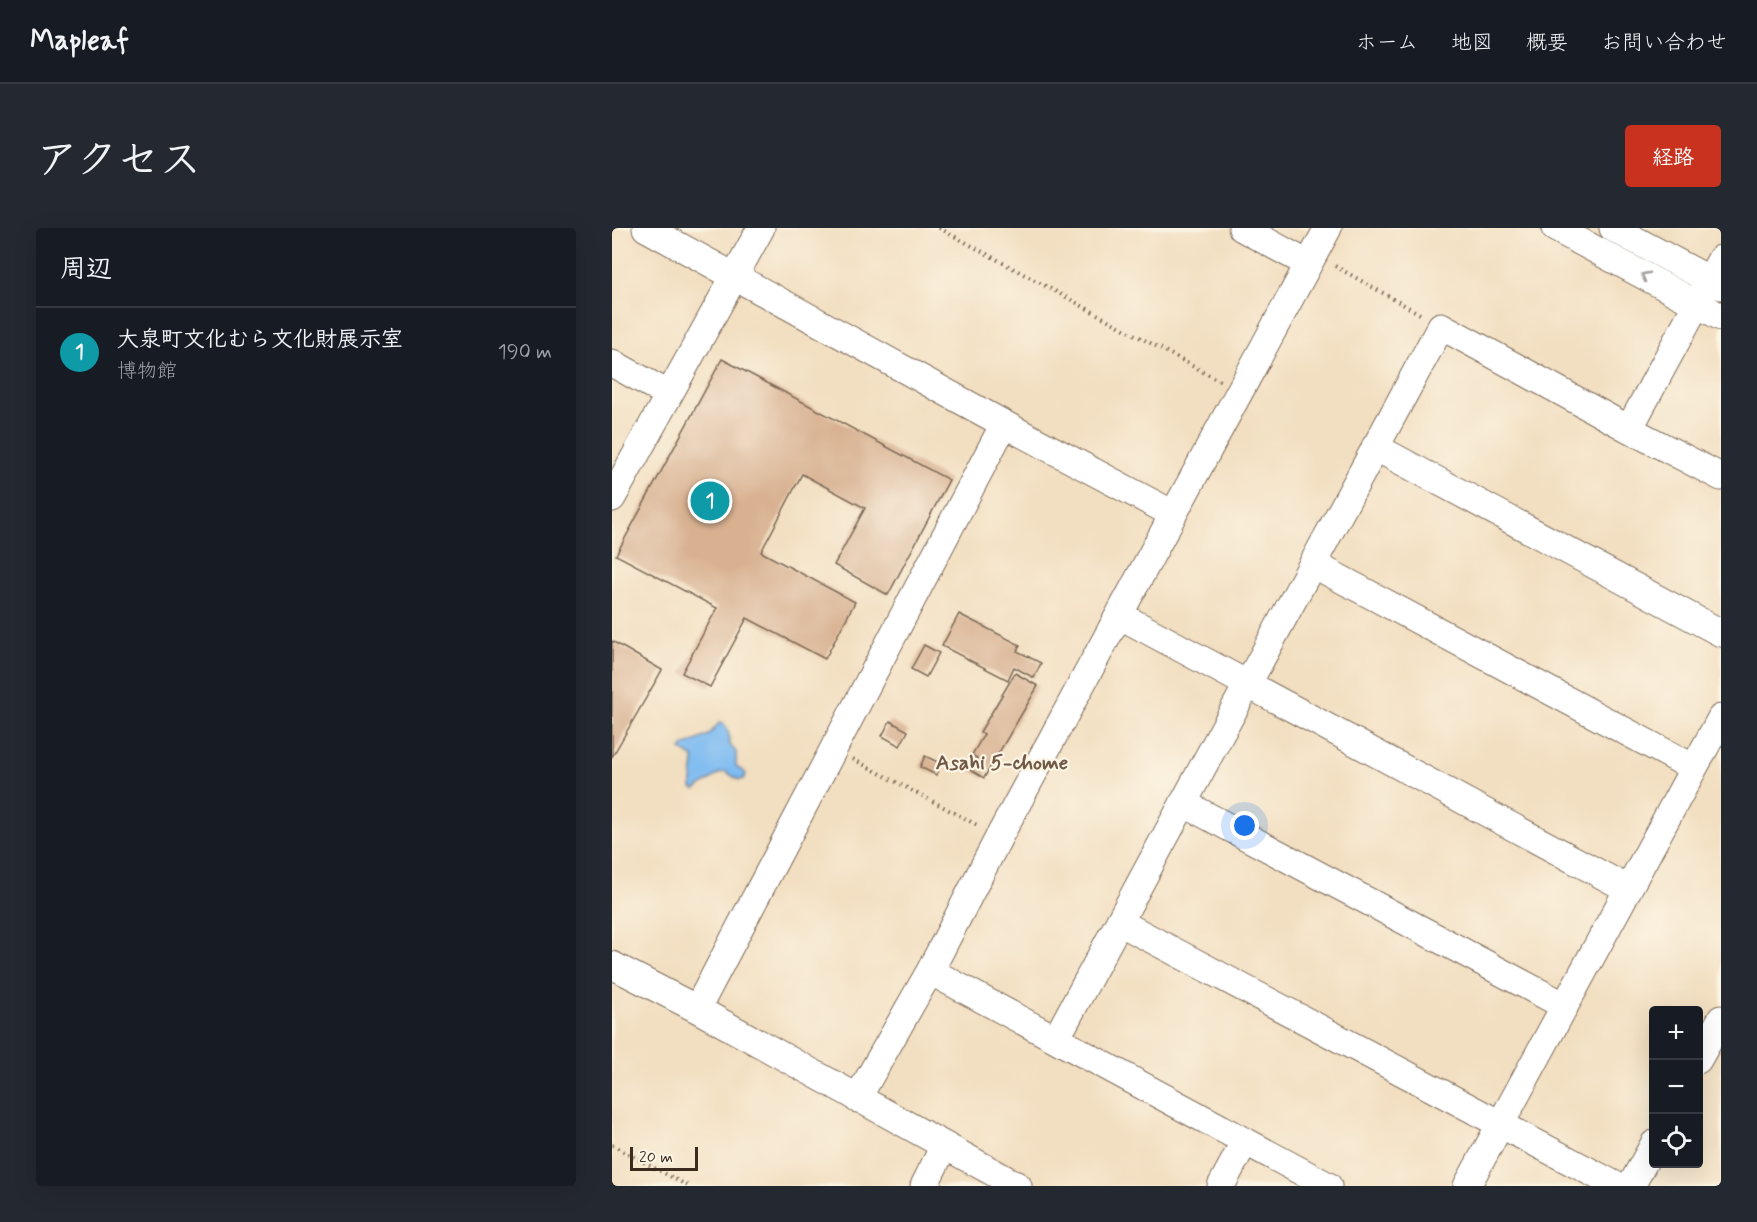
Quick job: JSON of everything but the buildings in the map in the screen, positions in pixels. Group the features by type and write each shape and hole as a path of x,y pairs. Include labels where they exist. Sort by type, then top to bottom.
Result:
{"street":[{"path":"646,228 1173,514"},
{"path":"612,498 761,228"},
{"path":"1242,228 1311,259"},
{"path":"858,1099 930,971 999,837 1328,228"},
{"path":"1555,228 1721,317"},
{"path":"1613,228 1717,275 1696,304 1629,429"},
{"path":"1056,1039 1441,326 1721,477"},
{"path":"612,363 668,394"},
{"path":"697,1009 1004,424"},
{"path":"1376,447 1721,633"},
{"path":"1313,564 1694,768"},
{"path":"1119,615 1628,889"},
{"path":"1467,1186 1721,718"},
{"path":"1183,803 1565,1006"},
{"path":"1119,922 1617,1186"},
{"path":"612,965 697,1009 1018,1186"},
{"path":"930,971 1328,1186"},
{"path":"1703,1051 1721,1018"},
{"path":"1221,1186 1245,1141"},
{"path":"924,1186 944,1146"},
{"path":"1631,1186 1649,1152"}],"path":[{"path":"939,228 1239,392"},
{"path":"1311,259 1441,326"},
{"path":"834,748 999,837"},
{"path":"612,1145 688,1186"}],"water":[{"path":"719,723 722,723 728,730 729,744 736,752 736,766 746,774 744,779 739,780 726,772 720,773 695,790 692,788 694,758 681,750 684,746 709,735"}],"place":[{"name":"大泉町文化むら文化財展示室","path":"710,501"}],"district":[{"name":"Asahi 5-chome","path":"1002,762"}]}
